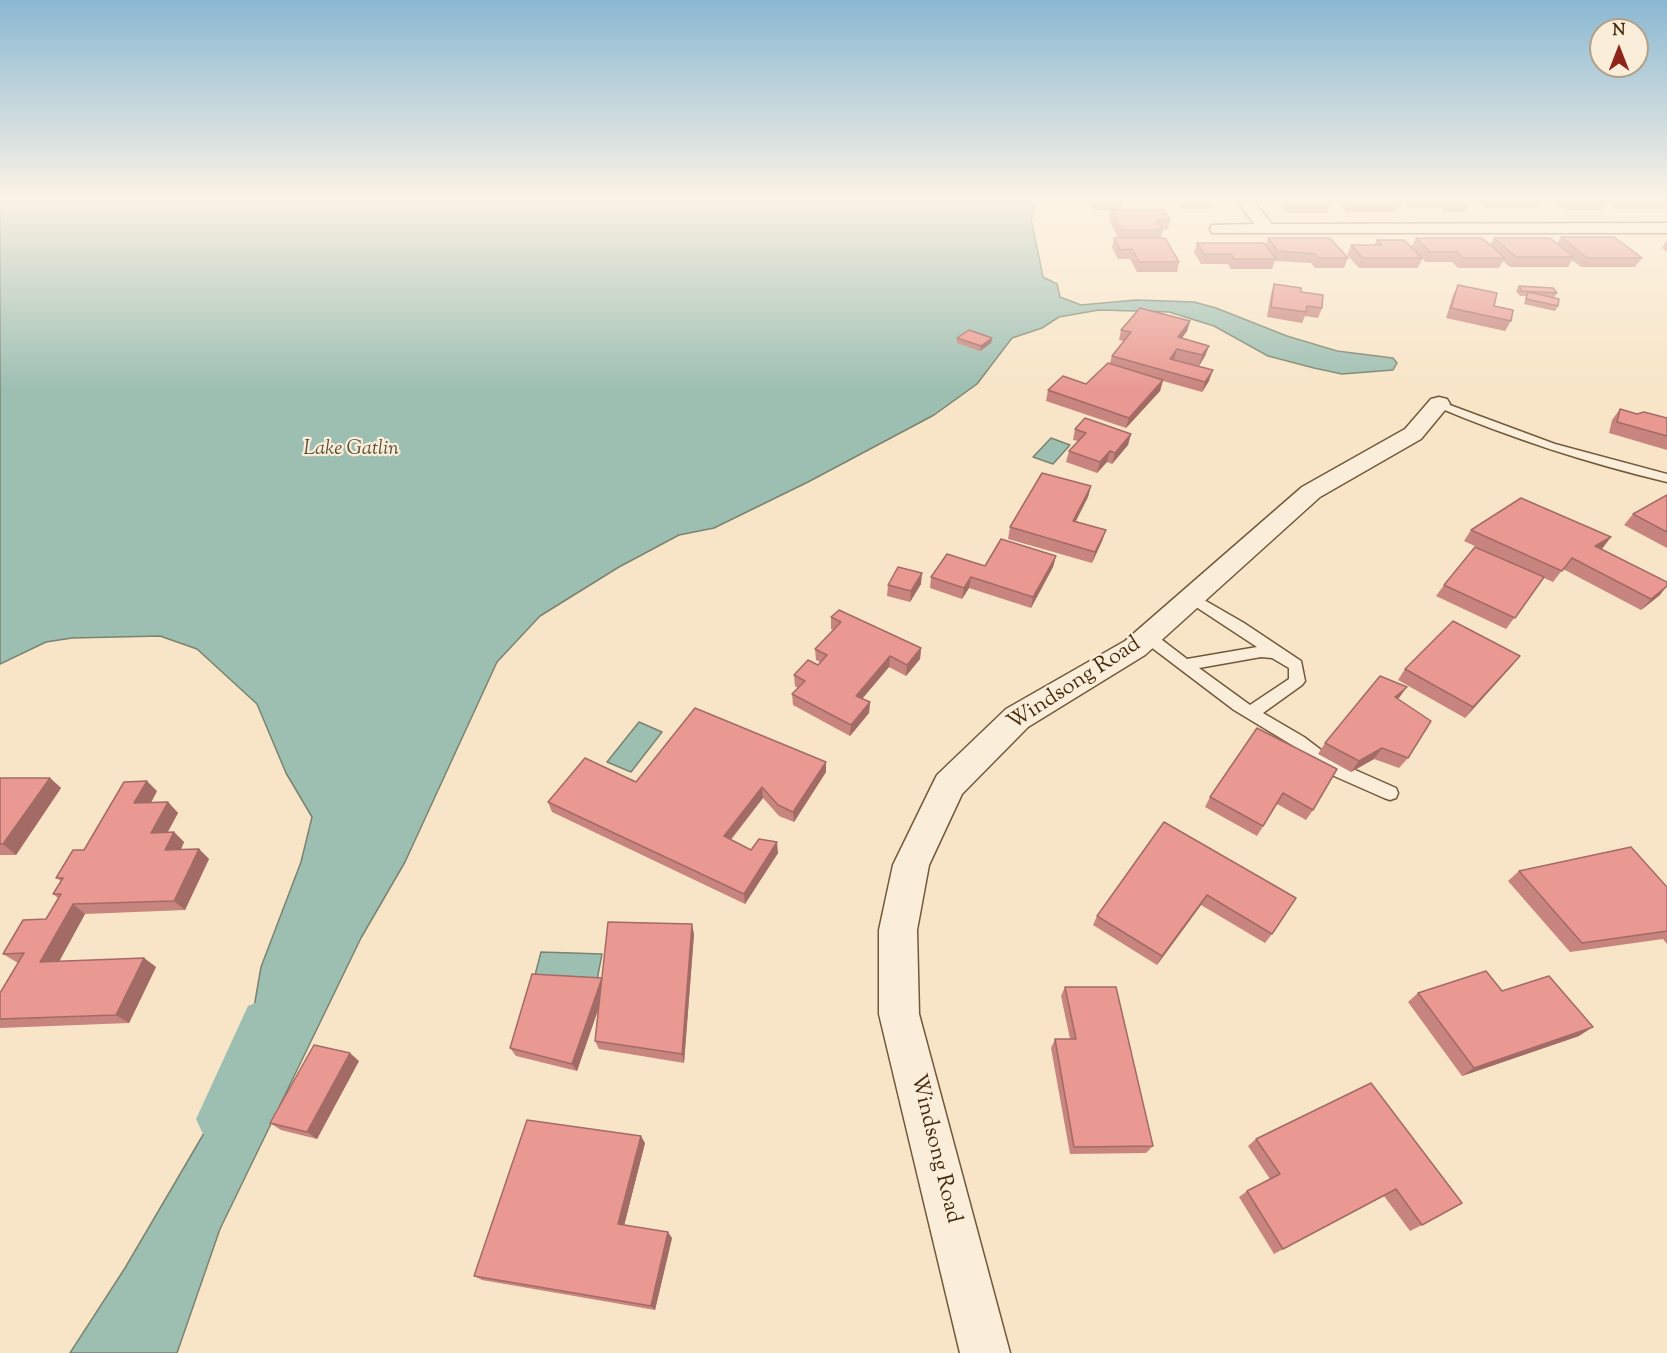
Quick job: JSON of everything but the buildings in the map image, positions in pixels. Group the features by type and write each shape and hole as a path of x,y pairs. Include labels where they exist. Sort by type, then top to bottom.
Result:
{"street":[{"name":"Windsong Road","path":"985,1353 899,1014 898,930 911,864 949,785 1017,718 1135,648 1311,492 1413,434 1439,404"}],"lane":[{"path":"1439,404 1492,427 1574,454 1667,478"},
{"path":"1192,598 1296,665 1297,681 1250,712"},
{"path":"1148,637 1250,712 1298,741 1331,767 1390,793"},
{"path":"1184,665 1262,652 1275,653"}],"water":[{"name":"Lake Gatlin","path":"0,263 1040,263 1043,277 1057,284 1060,297 1081,305 1136,300 1194,302 1216,308 1287,336 1337,351 1393,358 1397,363 1393,370 1342,374 1314,368 1268,356 1214,326 1169,312 1099,310 1059,317 1042,328 1012,338 977,384 934,415 808,482 714,528 679,535 619,567 540,616 497,662 405,862 361,938 220,1229 177,1353 70,1353 125,1268 244,1065 261,967 301,862 312,817 286,773 257,704 197,649 160,636 72,638 46,642 0,664"},
{"path":"1051,438 1070,445 1053,464 1033,457"},
{"path":"639,722 662,732 631,772 607,762"},
{"path":"541,952 602,954 597,980 534,979"}],"waterway":[{"path":"218,1119 262,1020"}]}
